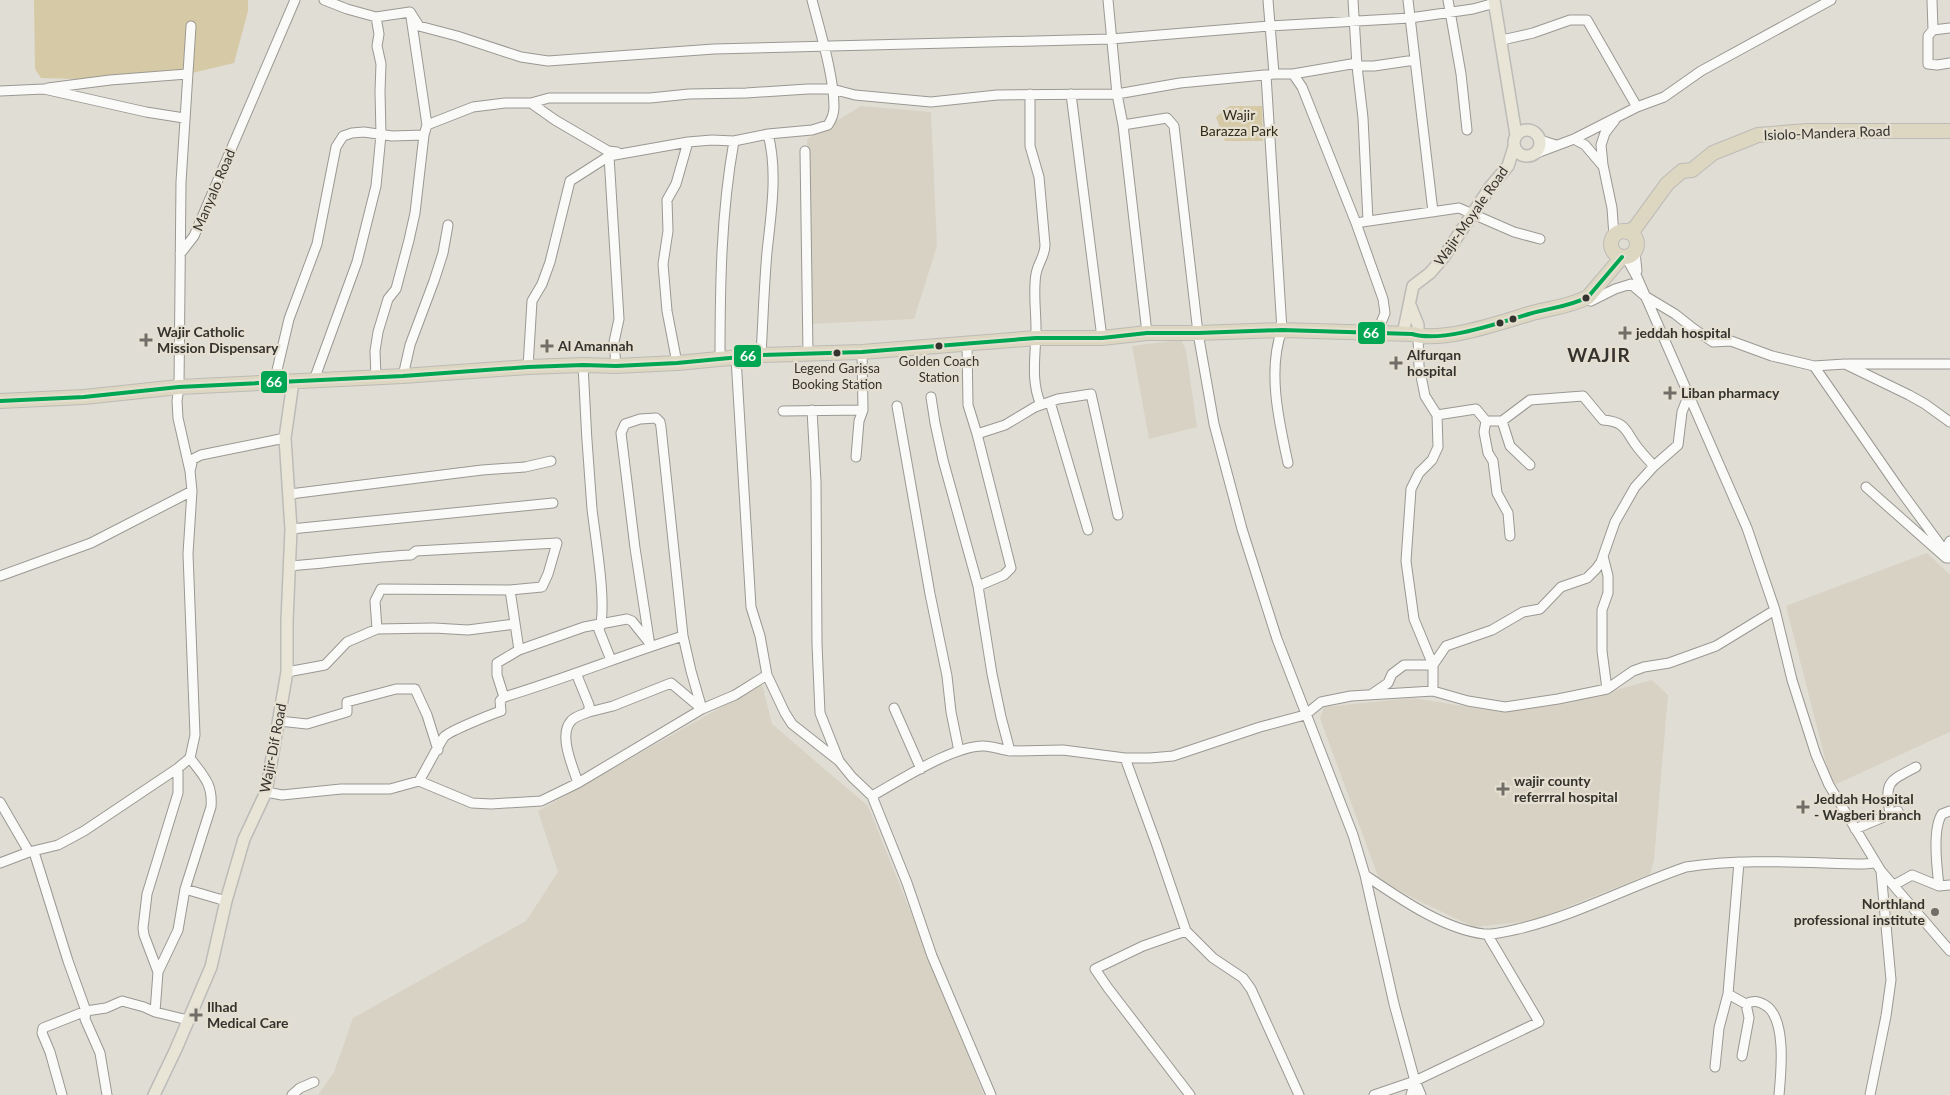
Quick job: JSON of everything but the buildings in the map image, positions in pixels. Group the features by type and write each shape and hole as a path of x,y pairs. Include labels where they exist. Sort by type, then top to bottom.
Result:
{"highway":[{"name":"Isiolo-Mandera Road","path":"0,401 84,396 179,387 403,376 528,367 616,366 677,363 761,355 862,352 1036,338 1102,338 1147,333 1282,330 1418,336 1458,333 1489,327 1564,306 1588,297 1608,273 1635,228 1667,184 1682,171 1692,170 1713,153 1758,135 1807,131 1948,130"}],"main road":[{"path":"1495,2 1513,109 1517,152 1530,155"},
{"path":"1508,166 1530,155 1540,145 1536,135 1513,109"},
{"path":"1515,141 1524,130 1536,135"},
{"name":"Wajir-Moyale Road","path":"1403,334 1413,286 1430,273 1443,258 1472,212 1508,166 1515,141"},
{"path":"1410,305 1418,325 1418,336"},
{"name":"Wajir-Dif Road","path":"154,1095 211,967 226,901 244,839 266,792 287,672 291,529 285,438 293,382"}],"street":[{"name":"Manyalo Road","path":"180,254 194,236 295,0"},
{"path":"324,0 340,3 376,17 410,12"},
{"path":"528,367 532,301 550,262 570,181 609,156 688,142 734,141 768,134 812,130 828,125 834,108 832,89 824,46 812,0"},
{"path":"1108,0 1117,94 1147,333"},
{"path":"1268,0 1282,330 1277,342 1276,404 1288,463"},
{"path":"1352,0 1363,118 1368,221"},
{"path":"1408,0 1432,212"},
{"path":"1448,0 1461,74 1467,130"},
{"path":"1530,155 1574,139 1637,107 1664,97 1701,71 1831,0"},
{"path":"1932,0 1933,30 1928,36 1928,64 1950,63"},
{"path":"410,12 419,26 521,57 548,61 714,49 1111,40 1269,26 1410,18 1450,13 1495,2"},
{"path":"376,377 375,351 378,332 388,299 396,289 409,240 415,213 424,135 427,125 410,12"},
{"path":"314,380 356,262 376,186 381,135 380,91 382,64 377,46 379,34 376,17"},
{"path":"1502,40 1533,33 1570,20 1587,20 1637,107"},
{"path":"0,863 58,844 84,831 190,758 195,735 188,554 192,491 190,471 178,418 177,401 179,387 184,118 191,26"},
{"path":"1933,30 1950,28"},
{"path":"427,125 473,107 505,102 531,103 549,98 650,98 689,94 832,89 855,95 931,102 997,95 1117,94 1180,83 1270,74 1294,74 1357,65 1415,60"},
{"path":"0,91 44,89 110,80 187,74"},
{"path":"1294,74 1302,87 1384,299 1385,313 1377,333"},
{"path":"44,89 128,108 184,118"},
{"path":"1030,94 1029,142 1039,178 1045,245 1045,253 1038,267 1036,277 1034,381 1041,405"},
{"path":"1072,94 1102,338"},
{"path":"531,103 608,151 627,153"},
{"path":"1122,125 1167,118 1174,126 1198,333 1214,424 1242,529 1277,639 1353,835 1365,875 1394,1004 1421,1095"},
{"path":"1617,118 1605,133 1602,145 1602,165 1612,208 1645,296 1747,528 1775,610 1792,680 1816,755 1829,786 1878,867 1950,951"},
{"path":"274,382 288,319 317,244 336,147 343,136 352,133 364,132 392,136 424,135"},
{"path":"761,355 772,201 771,146 768,134"},
{"path":"1536,135 1556,146"},
{"path":"1574,139 1585,145 1602,165"},
{"path":"720,359 720,281 728,172 734,141"},
{"path":"677,363 667,311 663,264 668,231 667,200 676,184 688,142"},
{"path":"805,151 808,353"},
{"path":"609,156 619,319 614,342 616,366"},
{"path":"1356,223 1459,208 1472,212 1514,232 1540,240"},
{"path":"403,376 410,345 437,272 448,224"},
{"path":"1588,297 1591,302 1615,289 1631,284 1645,296 1675,314 1713,342 1731,341 1772,356 1814,366 1845,364 1950,364"},
{"path":"1418,336 1419,366 1425,396 1437,416 1438,447 1432,460 1419,473 1411,489 1406,561 1414,619 1433,666 1433,691"},
{"path":"967,344 968,405 1010,568 1004,575 978,586"},
{"path":"856,457 859,421 863,410 862,352"},
{"path":"736,358 751,607 760,636 767,676 792,724 839,761 852,777 872,796 907,883 932,956 991,1095"},
{"path":"1845,364 1909,395 1950,422"},
{"path":"583,365 585,424 601,593 601,624 599,630 611,660"},
{"path":"1814,366 1947,554"},
{"path":"977,434 1005,425 1041,405 1072,396 1091,394 1118,515"},
{"path":"1433,666 1446,646 1492,630 1523,612 1540,608 1561,587 1587,578 1596,570 1601,562 1619,515 1635,487 1654,466 1678,445 1682,412 1689,394"},
{"path":"1486,421 1502,421 1530,400 1582,396 1603,420 1614,421 1625,427 1637,447 1654,466"},
{"path":"931,397 944,463 978,586 992,674 1010,751"},
{"path":"1050,402 1088,530"},
{"path":"897,406 930,594 947,676 958,751"},
{"path":"1437,416 1476,409 1486,421"},
{"path":"812,410 816,482 817,644 820,713 839,761"},
{"path":"783,411 863,410"},
{"path":"650,646 635,548 622,432 625,424 640,419 656,418 660,422 661,427 683,636 690,671 702,710"},
{"path":"1486,421 1484,432 1488,453 1493,461 1497,493 1508,513 1510,536"},
{"path":"1502,421 1510,446 1530,465"},
{"path":"190,471 193,459 201,455 285,438"},
{"path":"290,494 482,470 525,468 551,461"},
{"path":"1866,487 1950,563"},
{"path":"0,576 91,543 192,491"},
{"path":"291,529 552,503"},
{"path":"1947,554 1950,541"},
{"path":"290,566 411,555 416,551 557,543 542,587 510,590 381,589 375,601 377,629"},
{"path":"1603,556 1608,576 1608,593 1602,610 1602,651 1607,689"},
{"path":"510,590 519,650"},
{"path":"872,796 958,751 983,746 1010,751 1063,750 1125,758 1173,756 1305,714 1321,702 1351,696 1433,691 1468,701 1505,707 1607,689 1633,671 1644,667 1669,663 1716,646 1775,610"},
{"path":"504,697 496,675 497,663 519,650 584,627 620,620 632,621 646,637 650,646"},
{"path":"287,672 325,665 348,642 377,629 434,628 468,630 515,624"},
{"path":"419,782 445,735 474,723 486,715 501,711 500,701 504,697 683,636"},
{"path":"1372,694 1388,683 1392,674 1404,665 1433,666"},
{"path":"576,673 589,705 589,712"},
{"path":"266,792 282,795 341,789 390,788 419,782 463,801 491,804 541,801 578,783 702,710 735,695 767,676"},
{"path":"578,783 567,748 566,732 572,719 589,712 614,706 672,683 702,710"},
{"path":"279,721 307,724 347,712 347,702 396,689 415,689 427,715 438,750"},
{"path":"894,708 921,769"},
{"path":"155,1012 158,972 178,930 186,889 211,807 212,794 210,785 190,758"},
{"path":"1125,758 1186,931 1213,958 1243,978 1251,988 1299,1095"},
{"path":"1855,829 1894,813 1887,795 1890,783 1897,776 1916,767"},
{"path":"158,972 143,928 147,894 178,793 178,768"},
{"path":"0,802 31,852 86,1011 85,1019 100,1054 107,1095"},
{"path":"1939,886 1936,841 1942,814 1950,811"},
{"path":"1715,1067 1719,1028 1728,994 1739,862"},
{"path":"1365,875 1401,899 1448,923 1471,932 1487,934 1538,924 1686,867 1708,863 1864,864 1878,867"},
{"path":"1870,1095 1886,1016 1891,980 1878,867"},
{"path":"1894,885 1912,875 1939,886 1950,885"},
{"path":"186,889 226,901"},
{"path":"1186,931 1143,946 1095,969 1190,1095"},
{"path":"1374,1095 1416,1081 1539,1022 1487,934"},
{"path":"1728,994 1746,1004 1755,1001 1759,1002 1770,1008 1776,1015 1781,1063 1779,1095"},
{"path":"62,1095 50,1052 42,1033 43,1028 86,1011 106,1008 122,1001 188,1020"},
{"path":"1742,1056 1749,1018 1746,1004"},
{"path":"1411,1095 1416,1081"},
{"path":"292,1095 300,1088 314,1082"}],"shaded area":[{"path":"861,106 931,112 937,246 914,319 810,324 807,139"},
{"path":"1181,340 1186,350 1197,427 1149,439 1132,346"},
{"path":"1927,553 1950,575 1950,732 1832,786 1786,606"},
{"name":"wajir county referrral hospital","path":"1652,680 1668,695 1654,860 1650,874 1532,921 1474,927 1415,899 1379,879 1320,718 1324,707 1413,698 1500,712 1569,703"},
{"path":"762,684 772,724 868,806 984,1095 318,1095 334,1072 353,1018 526,921 558,872 538,811"}],"green space":[{"path":"34,0 248,0 248,11 234,63 171,78 116,80 41,78 35,69"},
{"name":"Wajir Barazza Park","path":"1229,106 1262,106 1263,141 1225,141 1216,117"}],"transit line":[{"name":"66","path":"0,401 84,397 179,387 403,376 528,367 616,366 677,363 761,355 862,352 1036,338 1102,338 1147,333 1282,330 1439,336 1487,327 1588,297 1622,257"}],"place":[{"name":"jeddah hospital","path":"1625,333"},
{"name":"Wajir Catholic Mission Dispensary","path":"146,340"},
{"name":"Al Amannah","path":"547,346"},
{"name":"Golden Coach Station","path":"939,346"},
{"name":"Legend Garissa Booking Station","path":"837,353"},
{"name":"Alfurqan hospital","path":"1396,363"},
{"name":"Liban pharmacy","path":"1670,393"},
{"name":"wajir county referrral hospital","path":"1503,789"},
{"name":"Jeddah Hospital - Wagberi branch","path":"1803,807"},
{"name":"Northland professional institute","path":"1935,912"},
{"name":"Ilhad Medical Care","path":"196,1015"}],"district":[{"name":"WAJIR","path":"1599,355"}]}
